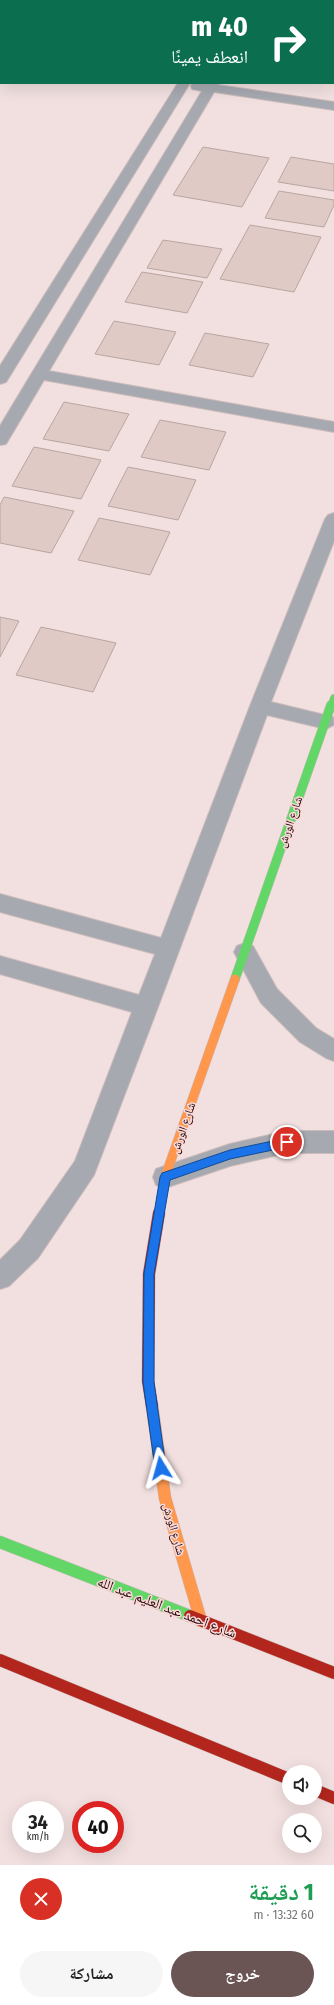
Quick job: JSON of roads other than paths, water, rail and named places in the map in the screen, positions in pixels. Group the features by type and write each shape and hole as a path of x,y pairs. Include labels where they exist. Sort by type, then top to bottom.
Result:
{"street":[{"path":"0,379 184,84 212,86 334,106"},
{"path":"0,440 212,86"},
{"path":"40,374 334,427"},
{"path":"0,1278 29,1249 85,1167 260,706 334,519"},
{"name":"شارع الورش","path":"201,1621 165,1498 148,1382 149,1274 165,1177 334,698"},
{"path":"260,706 326,722"},
{"path":"0,904 168,949"},
{"path":"245,952 269,996 308,1035 334,1051"},
{"path":"0,965 147,1006"},
{"path":"165,1177 230,1155 287,1142 334,1142"},
{"name":"شارع احمد عبد العليم عبد الله","path":"0,1542 334,1673"},
{"path":"0,1660 282,1776"},
{"path":"322,1793 334,1798"}]}
